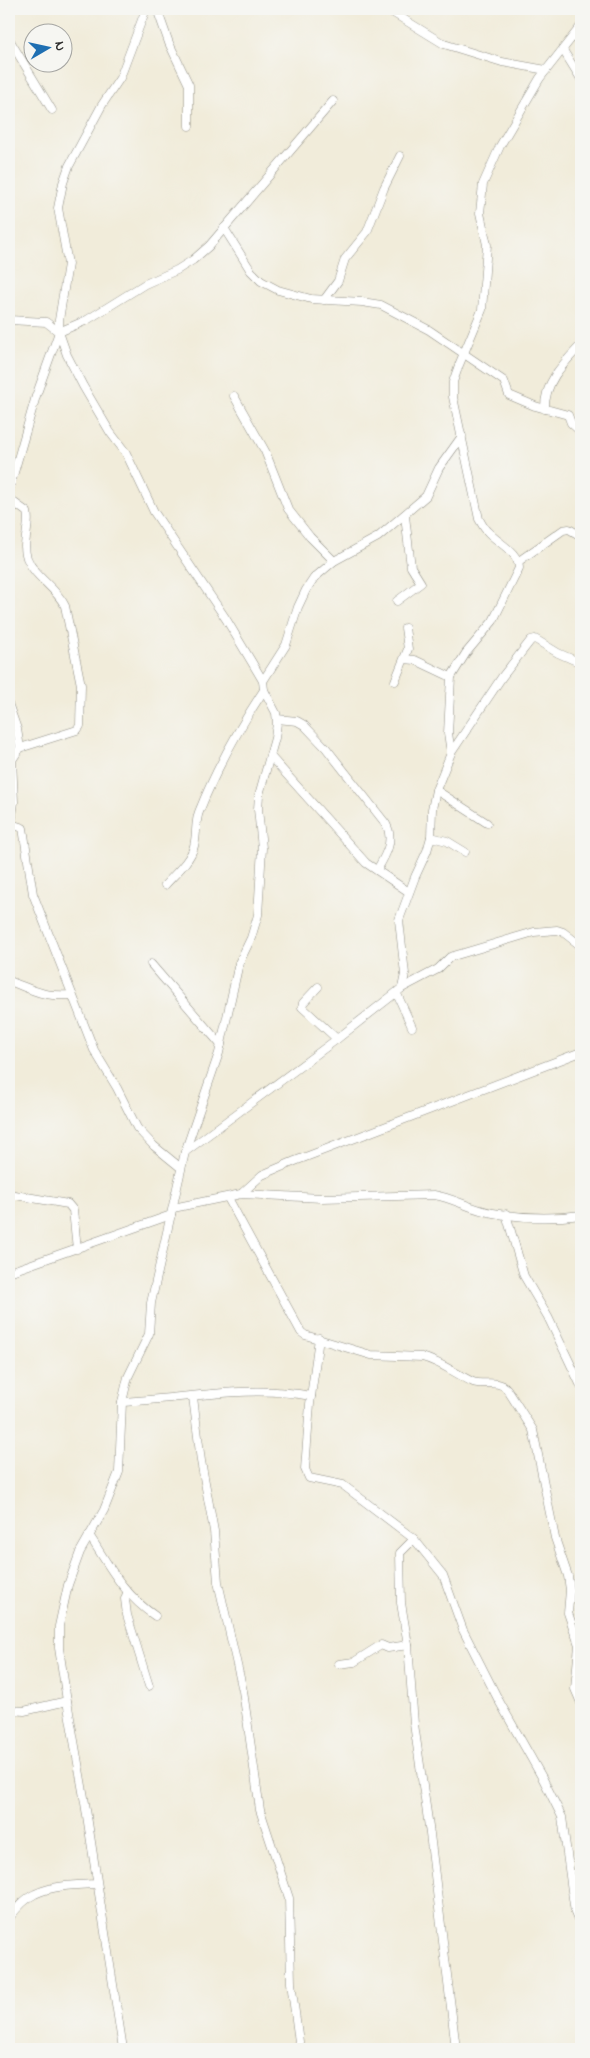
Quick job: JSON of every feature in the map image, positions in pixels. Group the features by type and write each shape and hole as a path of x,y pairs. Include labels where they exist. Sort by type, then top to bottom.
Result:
{"street":[{"path":"123,2049 67,1701 59,1648 59,1626 68,1585 80,1552 104,1510 119,1472 122,1402 128,1377 149,1334 151,1303 185,1152 221,1045 239,963 251,938 258,915 262,848 258,809 259,795 275,738 277,719 264,690 263,682 226,619 154,512 126,454 110,432 83,386 67,355 59,332 59,320 68,264 58,208 63,183 102,105 120,78 146,9"},
{"path":"157,9 169,43 188,85 189,126"},
{"path":"387,9 444,44 502,62 546,70"},
{"path":"451,753 448,733 451,676 466,653 493,621 519,568 519,561 487,531 479,519 453,397 454,382 482,310 486,279 484,262 487,244 480,213 483,184 500,146 546,70 581,26"},
{"path":"9,40 52,110"},
{"path":"563,50 581,79"},
{"path":"9,490 36,396 59,332 87,320 145,284 177,270 193,260 209,246 333,101"},
{"path":"324,300 338,281 346,259 367,232 384,188 400,156"},
{"path":"224,228 251,271 262,281 278,290 311,299 362,302 381,306 429,330 504,381 509,395 568,415 571,423 581,432"},
{"path":"9,320 46,322 59,332"},
{"path":"545,408 544,396 559,368 581,345"},
{"path":"234,396 265,451 288,509 310,537 334,561"},
{"path":"263,682 286,645 298,607 314,578 334,561 378,537 405,516 426,496 439,468 462,436"},
{"path":"9,499 27,512 29,518 24,546 27,558 36,572 61,597 65,606 81,685 80,726 77,730 20,748 12,760 14,802 11,824 23,828 33,894 94,1050 118,1088 137,1128 154,1146 181,1168"},
{"path":"397,601 421,583 411,567 405,516"},
{"path":"519,561 563,530 569,529 581,536"},
{"path":"395,681 408,649 405,628"},
{"path":"9,635 9,650"},
{"path":"412,1027 400,991 405,974 399,920 408,892 427,851 431,837 430,820 436,790 451,753 502,677 531,640 536,639 558,653 574,660"},
{"path":"405,658 415,660 451,676"},
{"path":"165,885 194,847 198,814 202,805 233,742 264,690"},
{"path":"9,706 17,729 20,748"},
{"path":"277,719 297,721 304,725 326,748 386,824 389,830 388,850 376,870"},
{"path":"270,756 366,863 408,892"},
{"path":"436,790 487,824"},
{"path":"431,837 447,841 465,852"},
{"path":"185,1152 400,991 438,969 450,957 534,932 556,930 563,932 581,946"},
{"path":"150,964 221,1045"},
{"path":"581,979 581,989"},
{"path":"9,981 39,994 52,996 72,995"},
{"path":"318,987 303,1003 302,1007 337,1039"},
{"path":"242,1194 262,1175 295,1161 581,1052"},
{"path":"9,1194 68,1204 72,1210 77,1249"},
{"path":"9,1272 77,1249 172,1212 242,1194 322,1198 434,1195 448,1197 492,1213 552,1218 581,1215"},
{"path":"228,1198 280,1292 298,1329 305,1335 371,1355 431,1359 474,1382 504,1385 507,1389 530,1423 535,1436 555,1538 568,1576 570,1590 568,1613 580,1645 574,1689 581,1703"},
{"path":"506,1214 524,1276 548,1317 581,1386"},
{"path":"319,1338 311,1396 306,1474 309,1478 315,1480 343,1485 414,1539 443,1575 471,1646 499,1701 543,1778 562,1817 575,1913 581,1927"},
{"path":"122,1402 233,1393 287,1392 311,1396"},
{"path":"192,1397 214,1531 217,1573 228,1632 243,1691 260,1810 289,1898 291,1983 300,2049"},
{"path":"89,1535 127,1592 142,1608 155,1616"},
{"path":"414,1539 400,1553 399,1557 401,1603 408,1645 414,1724 430,1834 456,2049"},
{"path":"127,1592 125,1599 127,1615 149,1686"},
{"path":"339,1664 354,1662 381,1645 388,1648 408,1645"},
{"path":"9,1710 24,1711 67,1701"},
{"path":"9,1918 21,1904 34,1894 66,1886 96,1884"}]}
